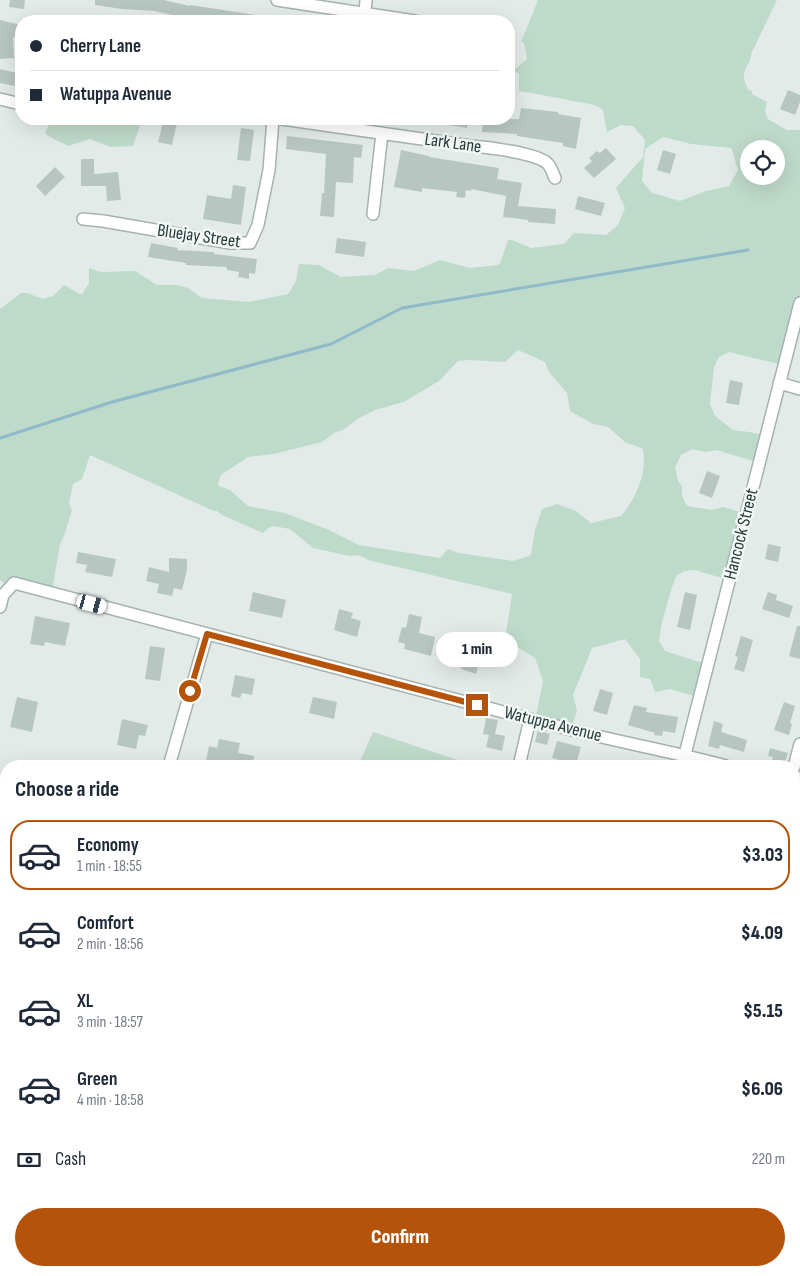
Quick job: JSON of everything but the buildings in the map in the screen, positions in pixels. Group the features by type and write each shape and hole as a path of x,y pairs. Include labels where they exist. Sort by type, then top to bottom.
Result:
{"street":[{"path":"276,0 363,15"},
{"path":"366,0 369,15"},
{"path":"0,98 15,102"},
{"name":"Bluejay Street","path":"83,219 230,242 250,243 258,225 269,170 273,125"},
{"name":"Lark Lane","path":"351,125 382,133 531,155 548,163 555,178"},
{"path":"373,214 382,133"},
{"name":"Hancock Street","path":"684,760 800,303"},
{"path":"779,384 800,389"},
{"name":"Watuppa Avenue","path":"0,607 3,595 14,583 387,680 680,760"},
{"path":"171,760 207,634"},
{"path":"520,760 530,719"},
{"path":"796,760 800,744"}],"green space":[{"path":"538,0 777,0 751,54 744,81 748,90 752,91 752,94 767,102 765,111 768,119 787,130 800,130 800,301 783,365 729,352 719,357 714,367 710,404 715,416 733,430 764,435 757,462 716,450 706,452 692,449 681,455 675,467 678,481 682,486 682,496 687,506 712,510 723,507 744,513 725,579 695,570 685,571 677,575 662,622 659,641 665,651 706,664 697,697 670,689 655,692 650,679 640,677 640,659 625,639 592,648 573,695 577,710 571,730 536,716 543,681 535,658 519,648 505,651 512,594 368,560 364,557 313,548 290,529 273,526 263,533 90,455 82,479 73,484 69,503 72,510 60,544 52,591 8,588 0,580 0,309 21,293 27,293 43,299 53,296 64,285 82,294 89,283 89,268 101,272 135,271 157,285 178,285 188,288 202,298 249,302 288,294 296,281 299,264 319,265 341,277 375,275 388,268 414,271 440,260 470,268 498,265 508,240 531,248 564,244 574,233 606,235 618,225 625,208 616,188 643,157 645,140 633,126 621,125 607,132 603,110 596,106 519,91 519,73 515,72 515,69 527,59 524,43 521,42","holes":["663,137 691,144 731,148 738,170 729,186 706,191 680,201 652,193 642,181 645,149","518,350 545,362 549,372 567,393 570,411 593,424 608,427 625,442 643,449 644,467 636,493 621,516 591,523 576,511 557,504 542,509 529,556 513,561 459,553 448,549 440,558 359,545 329,530 285,513 248,506 230,490 219,486 218,483 221,475 248,457 274,454 322,442 334,433 343,430 359,418 375,410 404,402 439,381 458,361 505,362"]},
{"path":"48,125 140,125 133,146 110,147 90,139 68,146 49,137 45,133"},
{"path":"373,732 458,760 361,760"}],"waterway":[{"path":"0,438 112,402 331,344 402,308 748,250"}],"route":[{"path":"190,691 207,634 477,705"}]}
